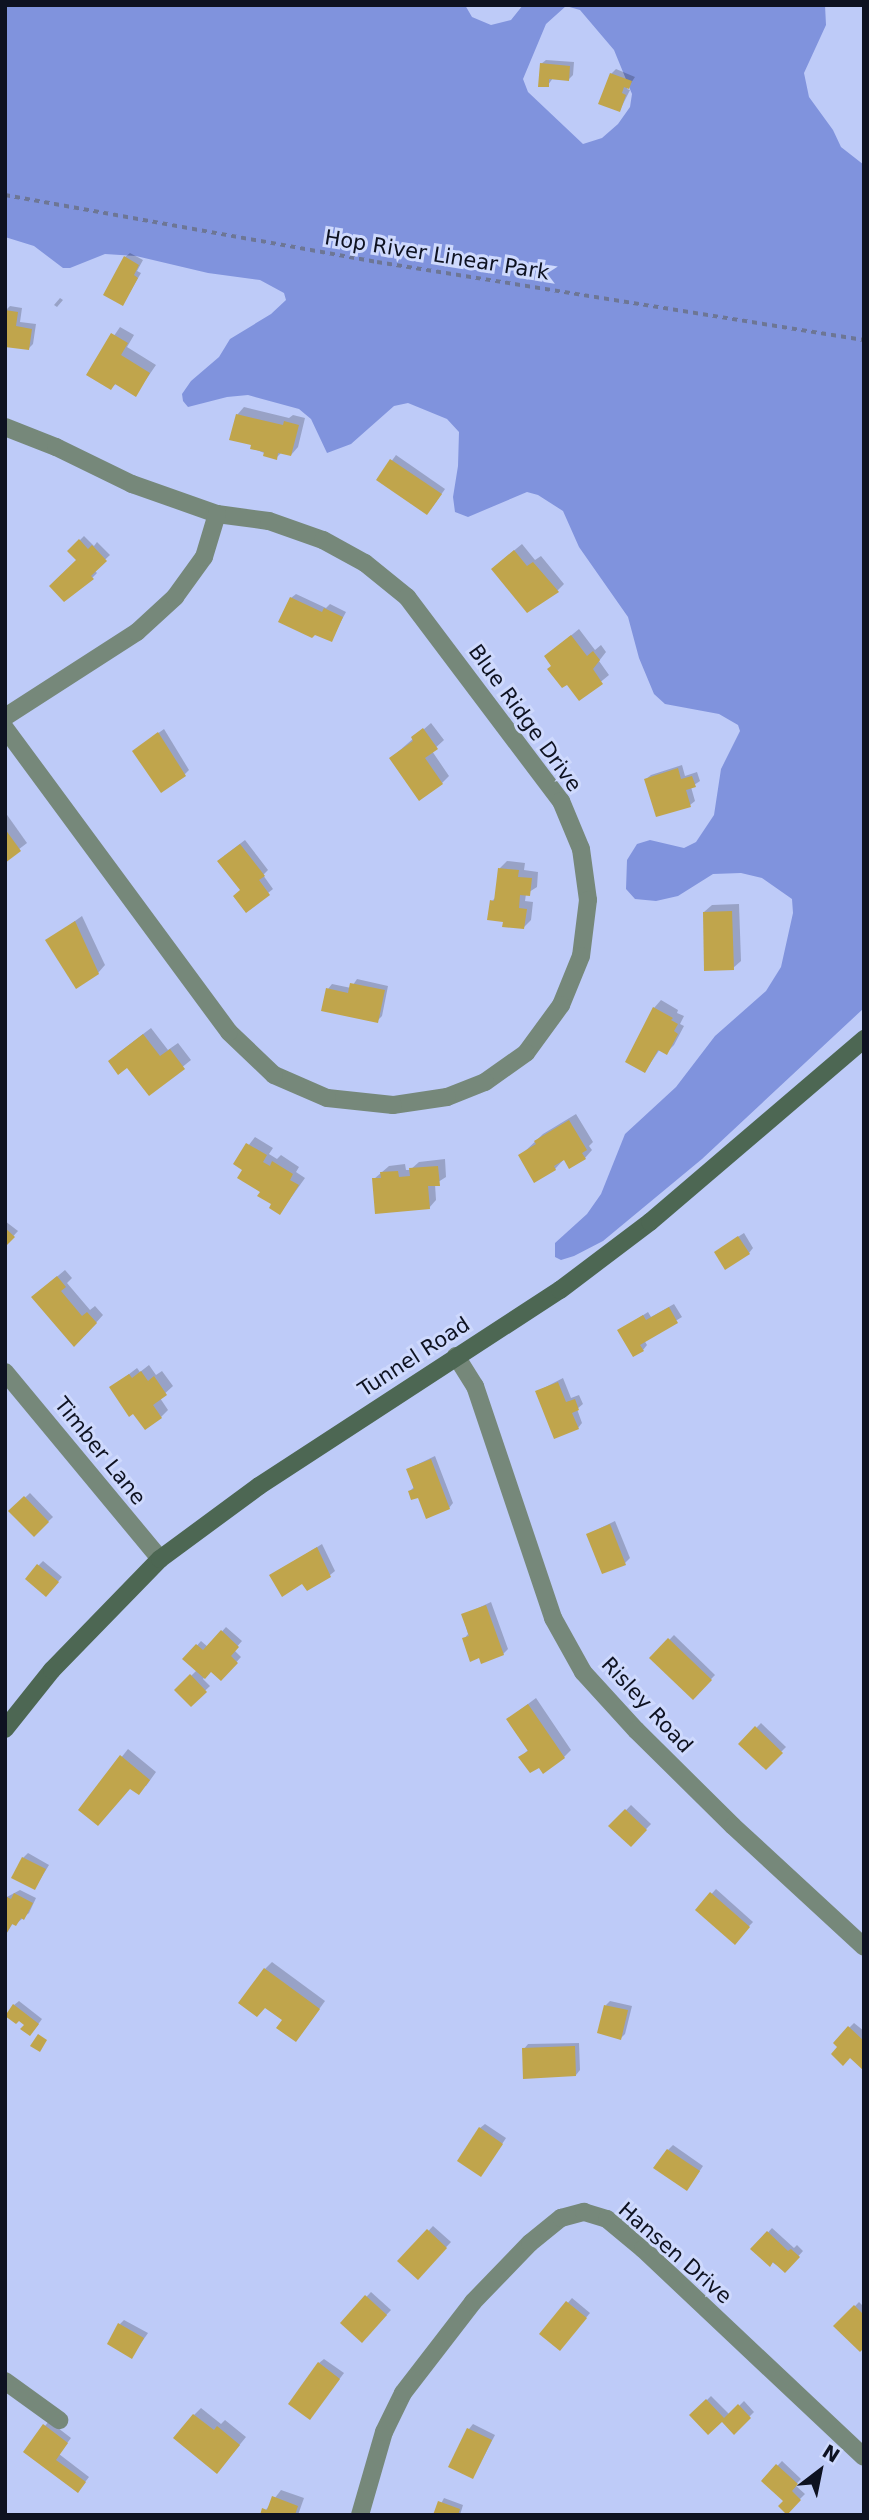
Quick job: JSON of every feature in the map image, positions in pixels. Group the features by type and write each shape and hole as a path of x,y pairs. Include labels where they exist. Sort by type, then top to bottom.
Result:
{"main road":[{"name":"Tunnel Road","path":"5,1729 52,1670 160,1559 259,1486 560,1290 650,1222 864,1039"}],"street":[{"name":"Blue Ridge Drive","path":"5,427 56,447 132,484 217,514 269,521 323,540 365,563 407,597 561,801 581,849 588,900 581,956 561,1005 526,1053 485,1082 447,1097 393,1105 327,1098 274,1075 229,1032 5,727"},
{"path":"5,717 137,632 175,597 204,557 217,514"},
{"name":"Risley Road","path":"456,1356 475,1386 553,1618 583,1672 636,1730 733,1826 864,1947"},
{"name":"Timber Lane","path":"5,1372 160,1559"},
{"name":"Hansen Drive","path":"360,2515 384,2432 403,2393 473,2302 530,2243 561,2218 584,2212 607,2219 643,2249 864,2457"},
{"path":"5,2381 59,2420"}],"path":[{"name":"Hop River Linear Park","path":"5,195 377,262 864,340"}],"shaded area":[{"path":"5,5 465,5 472,17 491,25 511,20 523,5 825,5 826,25 804,73 809,97 833,130 841,147 864,165 864,1008 702,1159 603,1241 574,1256 561,1260 555,1257 555,1243 587,1214 601,1194 625,1134 676,1087 715,1036 766,991 781,967 793,913 792,899 762,878 741,873 713,874 678,896 656,901 635,899 626,889 627,860 637,844 650,840 684,848 696,842 714,815 721,769 740,731 738,725 719,714 665,704 654,694 639,658 628,617 579,547 563,511 538,495 527,492 468,517 455,512 453,497 458,466 459,432 447,419 408,403 394,406 351,444 327,453 311,419 299,409 248,395 227,397 188,407 182,394 191,381 219,357 230,339 271,314 286,300 284,293 260,280 208,273 136,256 105,254 70,268 63,268 34,246 5,237","holes":["566,6 580,10 614,50 632,94 630,107 618,124 602,138 583,144 528,92 523,79 546,24"]}],"building":[{"path":"540,63 570,66 569,81 549,79 549,87 538,87"},
{"path":"610,73 632,81 629,89 624,87 622,93 626,95 620,112 598,104"},
{"path":"124,256 139,265 134,275 138,278 123,306 103,295"},
{"path":"5,310 18,312 16,326 32,329 29,350 5,347"},
{"path":"111,333 128,343 121,355 150,373 136,397 115,384 111,390 86,375"},
{"path":"236,414 283,425 284,421 299,425 291,456 278,453 277,460 263,456 264,452 250,449 251,445 229,440"},
{"path":"390,459 442,494 427,515 376,480"},
{"path":"79,539 88,549 92,545 107,561 91,576 94,579 64,602 49,586 76,560 67,551"},
{"path":"514,550 527,566 533,562 559,592 527,613 491,569"},
{"path":"290,597 322,612 324,608 343,617 332,642 315,635 312,638 278,622"},
{"path":"571,635 587,656 593,651 600,660 593,669 603,684 579,701 567,685 562,688 547,669 551,666 544,656"},
{"path":"423,728 438,749 425,758 443,784 419,801 389,758 413,741 411,737"},
{"path":"158,732 186,776 161,793 132,751"},
{"path":"678,768 681,779 692,776 696,787 686,790 691,807 656,817 644,779"},
{"path":"5,829 21,851 5,863"},
{"path":"240,844 265,876 259,880 270,895 246,913 233,896 240,890 217,861"},
{"path":"498,868 519,870 518,877 532,878 530,896 520,895 519,908 527,909 524,929 502,927 503,922 487,920 490,900 494,901"},
{"path":"732,911 734,970 704,971 703,912"},
{"path":"75,921 99,974 76,989 45,940"},
{"path":"350,983 385,990 378,1023 321,1011 326,988 348,993"},
{"path":"653,1007 673,1018 671,1020 678,1024 674,1031 678,1034 667,1055 658,1050 645,1073 625,1062"},
{"path":"143,1034 160,1056 170,1049 185,1069 149,1096 127,1068 118,1075 108,1061"},
{"path":"569,1120 587,1150 582,1153 586,1159 569,1169 564,1160 554,1166 556,1170 534,1183 518,1155 536,1144 534,1141"},
{"path":"246,1143 267,1155 263,1162 270,1166 272,1161 293,1174 290,1180 299,1185 280,1215 269,1208 271,1204 257,1196 260,1192 237,1178 242,1170 233,1164"},
{"path":"438,1166 440,1186 428,1186 430,1209 375,1214 372,1178 381,1178 380,1172 398,1171 399,1177 410,1176 409,1168"},
{"path":"5,1228 15,1237 5,1247"},
{"path":"738,1236 750,1254 725,1270 714,1252"},
{"path":"57,1276 66,1287 61,1291 82,1316 87,1312 97,1323 74,1347 31,1297"},
{"path":"669,1307 678,1323 640,1345 644,1351 633,1357 617,1330 643,1315 646,1320"},
{"path":"141,1371 148,1381 154,1376 167,1395 153,1405 162,1418 145,1430 133,1414 129,1417 109,1387 129,1374 132,1378"},
{"path":"558,1382 566,1402 575,1399 579,1410 572,1413 579,1429 554,1439 535,1391"},
{"path":"431,1459 450,1509 426,1519 418,1498 411,1500 408,1491 414,1489 406,1469"},
{"path":"24,1496 49,1522 34,1537 8,1511"},
{"path":"610,1524 626,1565 602,1574 586,1534"},
{"path":"317,1547 331,1577 307,1591 302,1584 282,1597 269,1575"},
{"path":"37,1564 59,1582 46,1597 25,1579"},
{"path":"486,1605 504,1655 481,1664 479,1658 470,1662 462,1638 469,1636 461,1614"},
{"path":"221,1630 239,1647 231,1656 238,1663 221,1681 211,1672 205,1679 182,1659 196,1644 203,1650"},
{"path":"668,1638 712,1680 693,1700 649,1658"},
{"path":"190,1674 207,1692 191,1707 174,1690"},
{"path":"528,1704 565,1758 543,1774 539,1768 530,1773 518,1757 528,1751 506,1719"},
{"path":"755,1726 783,1753 766,1770 738,1744"},
{"path":"120,1755 150,1780 139,1795 130,1789 98,1826 78,1810"},
{"path":"625,1809 647,1830 631,1847 608,1826"},
{"path":"22,1857 46,1869 35,1890 11,1878"},
{"path":"710,1892 750,1927 735,1945 695,1910"},
{"path":"14,1893 33,1903 24,1920 21,1918 16,1926 12,1924 5,1936 5,1896 11,1899"},
{"path":"264,1968 320,2009 296,2042 276,2028 282,2020 265,2008 257,2017 238,2003"},
{"path":"13,2004 39,2024 30,2036 20,2029 24,2025 19,2021 16,2024 5,2016"},
{"path":"604,2005 628,2010 621,2040 597,2033"},
{"path":"848,2026 864,2041 864,2071 850,2058 843,2066 831,2054 837,2047 833,2043"},
{"path":"38,2034 47,2040 40,2052 30,2046"},
{"path":"575,2046 576,2076 523,2079 522,2048"},
{"path":"479,2127 503,2144 481,2177 457,2161"},
{"path":"667,2149 700,2171 687,2191 653,2168"},
{"path":"427,2229 447,2248 418,2280 397,2261"},
{"path":"767,2231 788,2251 791,2249 800,2257 785,2273 773,2262 770,2267 750,2249"},
{"path":"365,2295 387,2315 362,2343 340,2323"},
{"path":"566,2301 587,2318 560,2351 539,2334"},
{"path":"854,2305 864,2315 864,2348 860,2352 833,2326"},
{"path":"118,2323 144,2338 132,2359 107,2344"},
{"path":"318,2362 340,2379 310,2420 288,2404"},
{"path":"706,2399 724,2418 738,2404 751,2418 734,2435 722,2422 708,2435 689,2415"},
{"path":"193,2414 214,2430 217,2426 240,2445 217,2474 173,2438"},
{"path":"43,2424 68,2443 56,2460 86,2482 78,2493 23,2452"},
{"path":"467,2428 492,2440 473,2479 448,2467"},
{"path":"776,2464 798,2484 792,2491 801,2500 787,2515 778,2506 783,2501 761,2481"},
{"path":"272,2496 298,2506 295,2515 260,2515 262,2508 267,2510"},
{"path":"438,2501 460,2509 458,2515 433,2515"}]}
